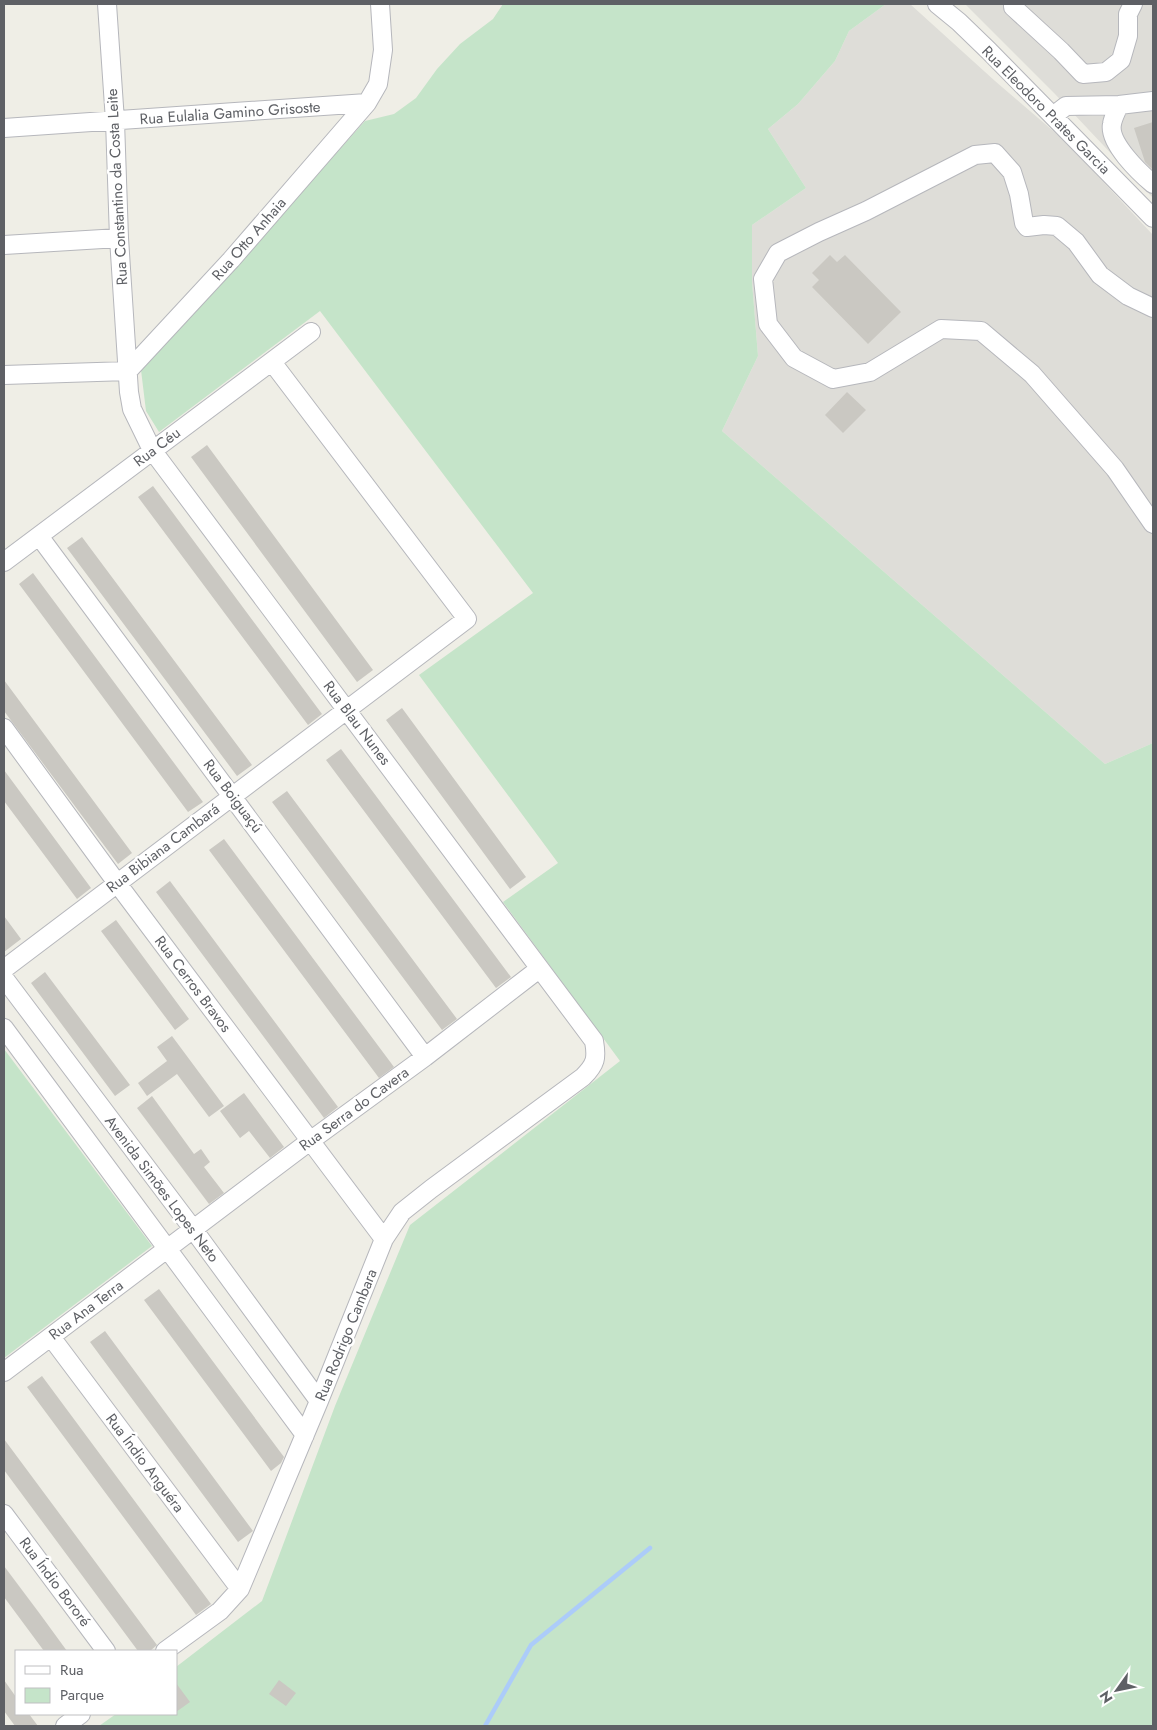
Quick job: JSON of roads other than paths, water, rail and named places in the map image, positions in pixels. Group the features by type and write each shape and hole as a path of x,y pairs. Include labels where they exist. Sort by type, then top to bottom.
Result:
{"street":[{"name":"Rua Constantino da Costa Leite","path":"107,4 128,371"},
{"name":"Rua Otto Anhaia","path":"128,371 231,260 367,103 378,84 383,50 380,4"},
{"name":"Rua Eleodoro Prates Garcia","path":"937,4 983,45 1153,218"},
{"path":"1012,5 1083,74 1106,72 1121,60 1128,36 1128,14 1133,4"},
{"path":"1053,116 1066,106 1119,105 1153,101"},
{"name":"Rua Eulalia Gamino Grisoste","path":"4,128 367,103"},
{"path":"1119,105 1112,125 1114,137 1139,172 1153,184"},
{"path":"1153,308 1128,296 1100,276 1076,242 1057,226 1026,227 1012,172 995,152 974,155 866,211 778,253 763,279 768,324 794,358 833,379 870,372 941,329 981,331 1032,374 1115,469 1153,524"},
{"path":"4,245 119,238"},
{"name":"Rua Céu","path":"4,562 311,332"},
{"name":"Rua Bibiana Cambará","path":"4,969 467,620 272,362"},
{"path":"4,375 128,371"},
{"name":"Rua Blau Nunes","path":"128,371 132,409 152,450 594,1041 597,1055 591,1069"},
{"name":"Rua Boiguaçú","path":"39,536 425,1057"},
{"name":"Rua Cerros Bravos","path":"4,728 117,883 384,1239"},
{"name":"Rua Serra do Cavera","path":"168,1248 425,1057 539,969"},
{"name":"Avenida Simões Lopes Neto","path":"4,978 319,1401"},
{"name":"Avenida Simões Lopes Neto","path":"4,1028 305,1435"},
{"name":"Rua Rodrigo Cambara","path":"166,1650 220,1611 240,1589 319,1401 384,1239 402,1212 583,1077 591,1069"},
{"name":"Rua Ana Terra","path":"4,1372 168,1248"},
{"name":"Rua Índio Anguéra","path":"50,1337 240,1589"},
{"name":"Rua Índio Bororé","path":"4,1514 105,1650"},
{"path":"65,1726 80,1715"}],"waterway":[{"path":"485,1726 531,1645 650,1548"}]}
